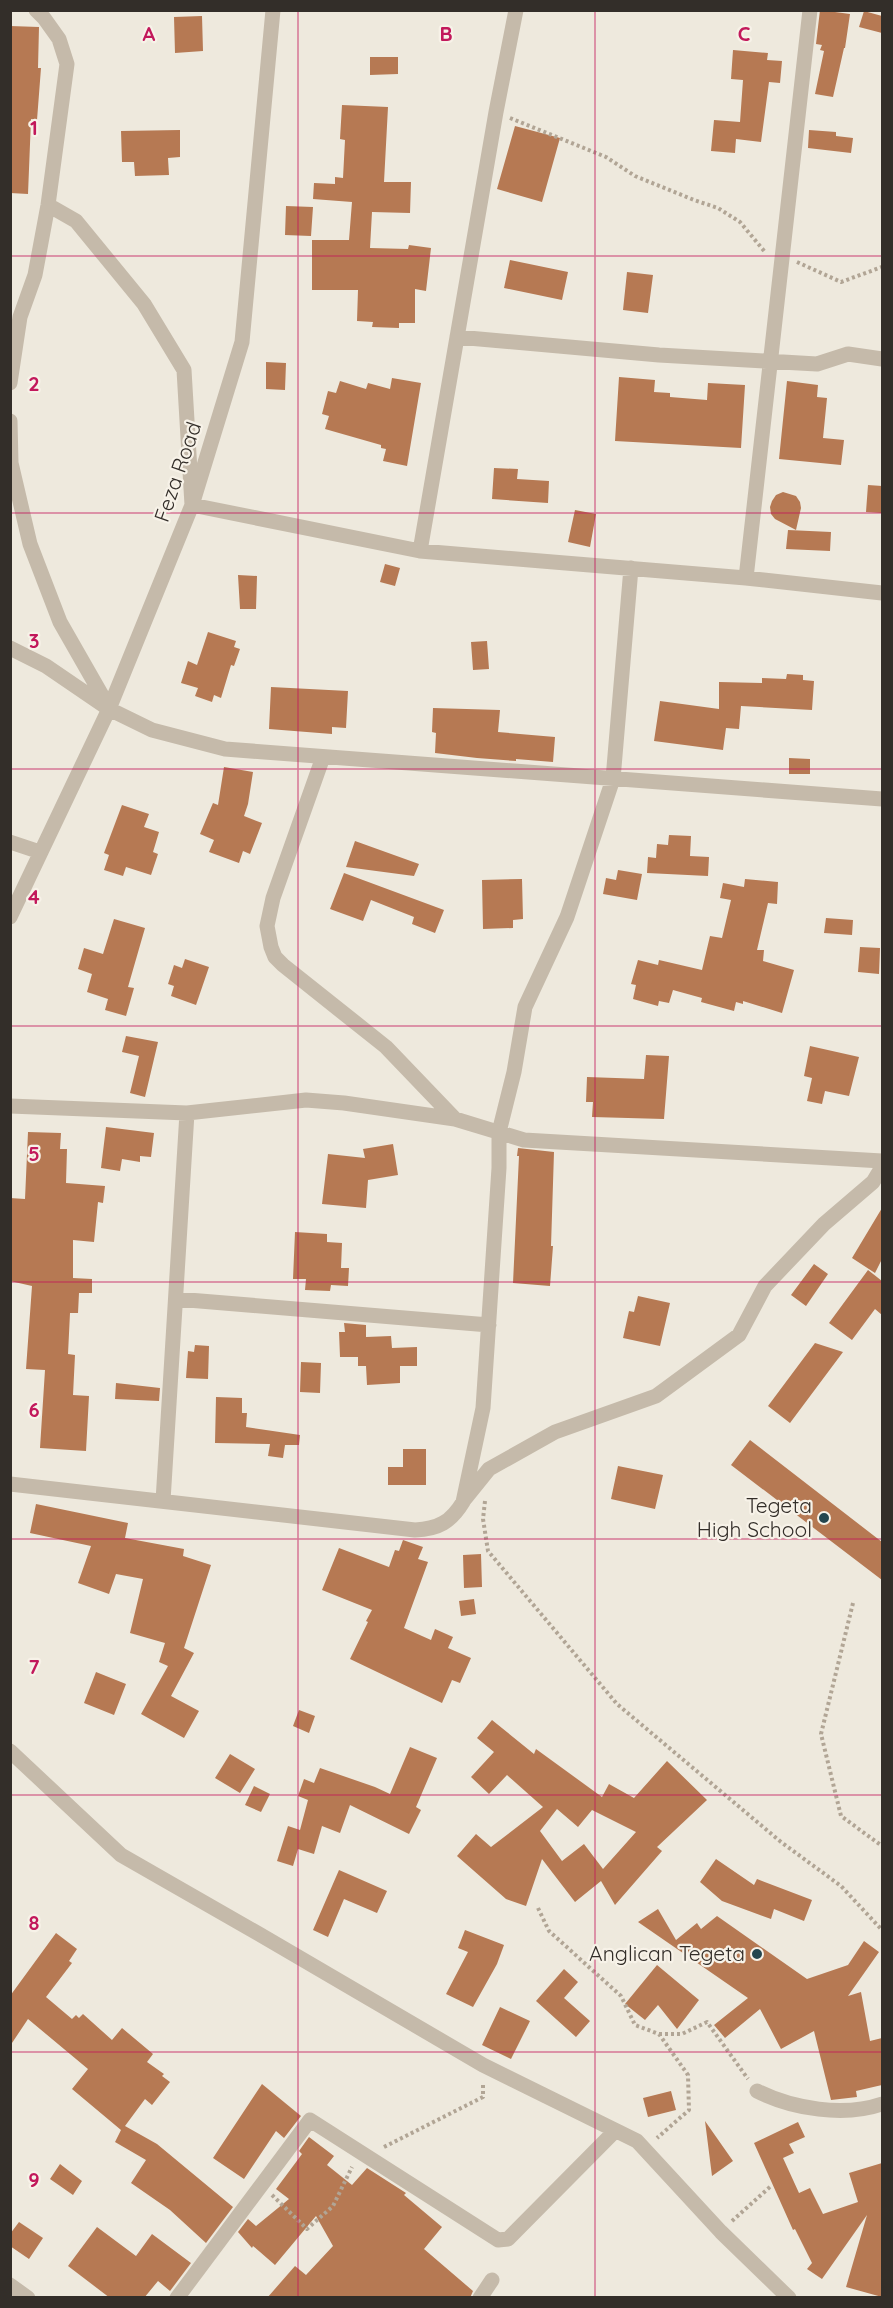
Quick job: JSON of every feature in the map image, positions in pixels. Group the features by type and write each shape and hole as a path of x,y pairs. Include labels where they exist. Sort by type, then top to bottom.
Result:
{"street":[{"path":"10,383 20,317 35,275 48,204 67,64 59,39 36,10"},
{"name":"Feza Road","path":"10,917 109,709 192,505 242,342 273,10"},
{"path":"420,551 496,112 516,10"},
{"path":"746,578 770,361 785,260 810,10"},
{"path":"48,204 76,221 144,304 184,370 192,505 420,551 746,578 882,593"},
{"path":"458,338 659,355 817,364 848,354 882,359"},
{"path":"10,421 11,462 30,544 60,622 109,709"},
{"path":"463,1502 483,1408 499,1168 499,1132 514,1072 525,1007 567,917 613,779 631,568"},
{"path":"10,648 46,666 109,709 152,730 225,749 882,799"},
{"path":"322,757 273,898 267,926 271,947 275,957 283,965 386,1047 455,1119"},
{"path":"10,842 40,852"},
{"path":"10,1106 187,1113 306,1100 344,1103 455,1119 524,1140 882,1161"},
{"path":"163,1502 187,1113"},
{"path":"10,1484 415,1530 430,1530 444,1525 455,1515 489,1469 555,1432 656,1396 738,1335 765,1286 824,1224 873,1182 882,1167"},
{"path":"176,1299 489,1325"},
{"path":"10,1751 121,1855 483,2066 637,2141 721,2232 789,2298"},
{"path":"757,2091 771,2098 826,2112 882,2104"},
{"path":"177,2298 310,2120 498,2240 508,2239 615,2131"},
{"path":"480,2298 492,2280"},
{"path":"10,2285 28,2298"}],"path":[{"path":"496,112 606,157 635,176 718,208 740,222 769,257 785,260 842,282 882,267"},
{"path":"486,1499 483,1519 488,1551 617,1704 781,1842 841,1886 882,1930"},
{"path":"853,1603 821,1734 841,1816 882,1846"},
{"path":"538,1908 549,1931 621,1996 635,2025 659,2034 682,2034 707,2022 757,2091"},
{"path":"645,2150 689,2110 688,2075 659,2034"},
{"path":"721,2232 772,2185"}],"building":[{"path":"820,10 850,14 845,48 833,97 815,94 824,51 820,50 822,45 816,44"},
{"path":"864,11 882,16 882,33 859,27"},
{"path":"202,16 203,51 175,53 174,17"},
{"path":"10,26 39,27 38,68 41,68 37,120 31,119 28,194 10,193"},
{"path":"733,50 768,53 767,60 782,61 780,83 769,82 761,142 736,139 735,153 711,151 714,120 740,122 743,80 731,79"},
{"path":"370,57 398,57 398,74 370,75"},
{"path":"342,105 388,107 384,182 411,182 410,213 372,212 370,248 408,249 409,245 431,248 426,291 415,289 415,323 399,323 399,328 372,327 373,322 357,321 358,290 312,290 312,240 349,240 352,202 313,199 314,183 335,184 335,177 343,178 345,140 340,139"},
{"path":"515,126 560,138 542,202 497,189"},
{"path":"180,130 180,157 168,158 169,175 135,176 134,162 122,162 121,131"},
{"path":"809,130 836,132 836,136 853,138 851,153 808,148"},
{"path":"286,206 313,207 311,236 285,235"},
{"path":"510,260 568,272 562,300 504,288"},
{"path":"627,272 653,275 648,313 623,310"},
{"path":"266,362 286,363 285,390 266,389"},
{"path":"619,377 655,380 654,392 670,393 670,397 707,400 708,383 745,385 741,448 615,441"},
{"path":"392,378 421,383 407,466 383,461 386,449 381,448 381,445 325,429 329,416 322,414 328,391 336,393 340,381 366,389 368,383 390,389"},
{"path":"787,381 818,385 817,397 827,398 823,438 844,440 841,465 779,459"},
{"path":"494,468 518,469 517,479 549,481 548,503 492,499"},
{"path":"868,485 882,486 882,513 866,512"},
{"path":"783,492 796,496 800,502 801,508 796,530 775,519 771,514 772,501 776,495"},
{"path":"575,510 596,514 590,547 568,542"},
{"path":"788,530 831,532 830,551 786,549"},
{"path":"385,564 400,568 395,586 380,582"},
{"path":"238,575 257,576 256,609 240,609"},
{"path":"208,632 236,641 234,647 240,649 234,666 231,665 221,698 214,695 212,702 195,696 198,688 181,683 188,661 197,665"},
{"path":"487,641 489,669 473,670 471,642"},
{"path":"787,674 803,675 803,680 814,681 812,710 741,706 739,729 726,728 723,750 654,741 660,701 719,709 719,682 762,683 762,678 786,679"},
{"path":"271,687 348,691 346,728 332,727 332,734 269,729"},
{"path":"433,708 500,710 498,732 555,737 553,762 516,759 516,761 435,753 436,733 432,732"},
{"path":"789,758 810,759 810,774 789,774"},
{"path":"224,767 253,772 244,816 262,823 250,854 243,851 239,863 209,852 214,840 200,834 213,803 218,805"},
{"path":"122,805 149,814 144,827 159,832 153,852 158,854 151,875 126,867 123,876 104,870 109,855 104,853"},
{"path":"669,835 691,836 690,856 709,857 708,876 647,873 648,857 656,858 657,844 668,845"},
{"path":"355,841 419,864 414,876 346,867"},
{"path":"618,870 642,874 637,900 603,894 606,878 616,880"},
{"path":"344,873 444,910 435,933 412,924 414,917 371,900 363,921 330,909"},
{"path":"522,879 523,919 513,920 513,928 483,929 482,880"},
{"path":"745,879 778,882 777,904 768,903 757,950 764,950 763,961 794,970 782,1013 743,1001 743,1004 736,1002 734,1011 701,1002 702,998 673,990 669,1003 659,1001 658,1006 633,999 636,985 631,984 638,960 658,965 659,960 702,970 710,936 722,938 731,900 720,898 723,883 744,887"},
{"path":"826,918 853,920 852,935 824,933"},
{"path":"114,919 145,928 128,987 134,988 126,1016 105,1010 108,999 87,992 92,974 78,969 84,948 103,954"},
{"path":"860,947 880,948 879,974 858,972"},
{"path":"185,959 209,967 196,1005 171,996 174,986 168,984 174,965 182,968"},
{"path":"126,1036 158,1042 145,1097 130,1093 139,1056 122,1052"},
{"path":"810,1046 859,1057 849,1096 825,1091 822,1104 807,1101 812,1078 804,1076"},
{"path":"646,1055 669,1056 664,1119 592,1117 593,1102 586,1102 587,1077 644,1079"},
{"path":"106,1127 154,1133 151,1157 140,1156 140,1162 122,1159 120,1171 101,1168"},
{"path":"28,1132 61,1133 60,1149 67,1149 66,1183 105,1186 103,1203 98,1202 94,1242 73,1240 73,1278 92,1279 92,1293 79,1293 78,1313 70,1313 68,1354 75,1355 73,1395 89,1396 86,1451 40,1448 45,1370 26,1369 32,1286 10,1281 10,1198 25,1199"},
{"path":"393,1144 398,1175 368,1180 366,1208 322,1204 328,1154 365,1158 363,1149"},
{"path":"518,1148 554,1152 551,1246 553,1246 550,1286 513,1283"},
{"path":"882,1208 882,1259 875,1273 852,1258"},
{"path":"295,1232 327,1234 327,1242 342,1243 341,1268 349,1268 348,1286 331,1285 330,1291 305,1290 306,1279 293,1279"},
{"path":"814,1264 828,1274 806,1306 791,1295"},
{"path":"868,1270 882,1281 882,1315 875,1309 852,1340 829,1323"},
{"path":"638,1296 670,1303 660,1346 623,1338 629,1311 634,1312"},
{"path":"344,1323 366,1325 366,1337 391,1336 392,1348 417,1347 417,1366 400,1366 400,1383 367,1385 366,1366 358,1366 358,1357 340,1357 339,1332 345,1332"},
{"path":"815,1343 843,1352 790,1423 768,1406"},
{"path":"195,1345 209,1346 208,1379 186,1378 188,1351 194,1352"},
{"path":"301,1362 321,1363 320,1393 300,1392"},
{"path":"116,1383 160,1388 159,1401 115,1399"},
{"path":"216,1397 242,1398 242,1413 247,1413 246,1427 300,1435 299,1445 285,1445 283,1458 268,1456 270,1444 215,1443"},
{"path":"750,1440 882,1542 882,1580 731,1465"},
{"path":"403,1449 426,1449 426,1485 388,1485 388,1467 403,1467"},
{"path":"618,1466 663,1475 655,1509 611,1499"},
{"path":"36,1504 128,1523 125,1538 184,1549 183,1556 211,1565 184,1648 194,1653 171,1696 199,1711 184,1738 141,1714 168,1666 159,1662 165,1643 130,1633 143,1579 116,1574 109,1594 78,1583 91,1546 30,1533"},
{"path":"403,1540 423,1547 418,1559 428,1562 404,1628 431,1640 435,1629 453,1637 448,1648 471,1658 460,1683 452,1680 442,1703 350,1659 372,1610 322,1590 339,1548 389,1567 395,1550 399,1551"},
{"path":"481,1554 482,1587 464,1588 463,1555"},
{"path":"474,1599 476,1614 461,1616 459,1601"},
{"path":"96,1672 126,1684 114,1715 84,1703"},
{"path":"299,1710 315,1716 309,1733 293,1726"},
{"path":"492,1720 534,1754 536,1749 602,1797 609,1784 634,1798 667,1761 707,1800 657,1847 662,1851 615,1905 601,1881 575,1902 542,1859 526,1906 506,1899 457,1856 476,1834 491,1847 543,1807 507,1775 489,1794 471,1777 494,1752 477,1738","holes":["557,1809 578,1827 592,1810 636,1832 603,1869 584,1844 562,1861 540,1831"]},
{"path":"410,1747 437,1758 416,1807 421,1810 409,1834 350,1805 340,1833 322,1826 314,1854 298,1849 293,1866 277,1861 288,1826 300,1830 308,1800 298,1796 304,1779 314,1783 320,1768 390,1794"},
{"path":"230,1754 255,1769 240,1793 215,1778"},
{"path":"254,1786 270,1794 261,1812 245,1805"},
{"path":"716,1859 754,1885 757,1879 812,1900 804,1921 774,1909 771,1919 722,1901 700,1882"},
{"path":"339,1870 387,1891 377,1913 344,1899 328,1937 313,1930"},
{"path":"658,1909 676,1940 697,1923 701,1929 717,1916 807,1979 848,1965 864,1941 879,1952 848,1996 861,1992 870,2041 882,2038 882,2085 856,2091 857,2097 831,2100 814,2031 781,2049 760,2009 725,2038 714,2025 748,1998 638,1922"},
{"path":"465,1930 504,1945 497,1964 473,2007 446,1994 468,1952 458,1948"},
{"path":"56,1933 77,1949 69,1961 72,1963 46,1997 72,2019 76,2015 79,2018 83,2014 112,2040 122,2028 153,2054 147,2062 164,2074 162,2076 170,2082 152,2105 145,2099 125,2126 157,2144 233,2207 206,2243 170,2210 131,2183 146,2160 115,2142 121,2130 72,2089 88,2069 28,2019 10,2046 10,1996"},
{"path":"657,1965 699,2000 677,2029 658,2005 645,2020 625,2004"},
{"path":"564,1969 578,1982 564,1998 590,2021 576,2037 536,2001"},
{"path":"500,2007 530,2021 511,2059 482,2045"},
{"path":"262,2084 301,2116 284,2138 276,2131 244,2179 213,2158"},
{"path":"671,2091 676,2110 648,2117 643,2098"},
{"path":"705,2121 733,2161 712,2176"},
{"path":"798,2122 805,2137 789,2144 794,2153 783,2158 799,2193 810,2188 823,2214 858,2202 849,2173 882,2163 882,2297 846,2287 867,2215 822,2279 807,2269 812,2263 795,2229 793,2230 754,2143"},
{"path":"309,2137 334,2156 327,2165 352,2185 367,2168 406,2193 404,2195 442,2227 424,2249 473,2291 470,2298 267,2298 295,2266 306,2275 333,2246 316,2216 275,2265 253,2246 252,2248 238,2232 248,2219 256,2226 289,2199 276,2189 302,2154 299,2151"},
{"path":"60,2164 82,2181 73,2195 50,2179"},
{"path":"19,2222 43,2238 29,2259 10,2246 10,2234"},
{"path":"97,2227 136,2256 152,2234 191,2263 170,2291 158,2281 144,2298 110,2298 68,2266"}],"place":[{"name":"Tegeta High School","path":"824,1518"},
{"name":"Anglican Tegeta","path":"757,1954"}]}
